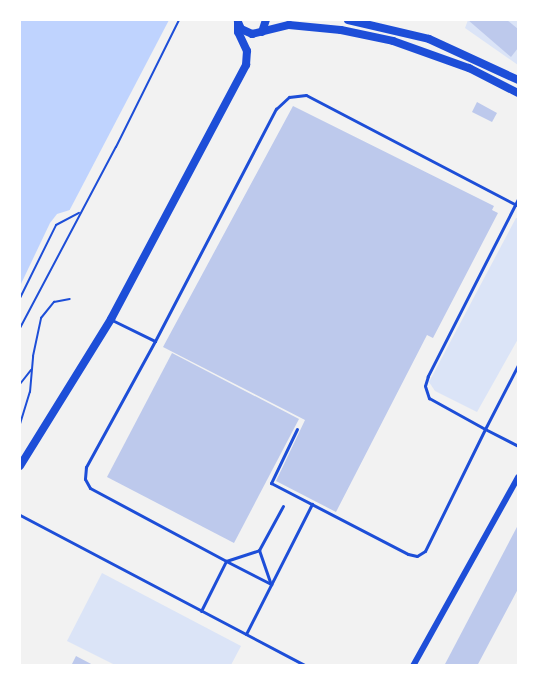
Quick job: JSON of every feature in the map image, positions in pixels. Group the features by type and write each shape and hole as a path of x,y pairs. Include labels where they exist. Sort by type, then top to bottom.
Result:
{"street":[{"path":"237,20 238,26 246,33 262,32 289,25 367,35 442,57 519,93"},
{"path":"20,466 111,319 246,65 246,51 238,32 237,20"},
{"path":"262,32 266,20"},
{"path":"349,20 429,39 519,80"},
{"path":"413,666 519,477"},
{"path":"511,492 519,495"}],"lane":[{"path":"271,584 90,488 85,479 86,467 276,109 289,96 306,94 517,206"},
{"path":"519,199 428,376 425,386 429,398 519,446"},
{"path":"111,319 155,340"},
{"path":"297,429 271,483 408,554 417,555 425,551 519,365"},
{"path":"246,634 312,504"},
{"path":"201,610 226,561 259,550 283,506"},
{"path":"20,515 307,666"},
{"path":"259,550 271,584"}],"path":[{"path":"20,328 179,20"},
{"path":"20,298 56,225 80,213"},
{"path":"20,424 26,411 41,318 54,302 70,299"},
{"path":"20,384 32,369"}],"shaded area":[{"path":"468,20 518,20 518,65 465,28"},
{"path":"518,218 518,339 477,412 435,391 429,382"},
{"path":"102,573 241,646 231,665 115,665 67,641"}],"water":[{"path":"20,20 169,20 20,305"}],"pier":[{"path":"73,209 20,308 20,286 50,223 57,214"}],"building":[{"path":"468,20 507,20 518,29 518,48 511,57"},
{"path":"477,102 497,113 492,122 472,112"},
{"path":"293,106 494,206 492,210 498,213 433,338 427,335 336,512 276,481 305,420 163,347"},
{"path":"172,353 299,419 234,543 107,477"},
{"path":"518,525 518,589 477,666 444,666"},
{"path":"76,656 95,666 71,666"}]}
